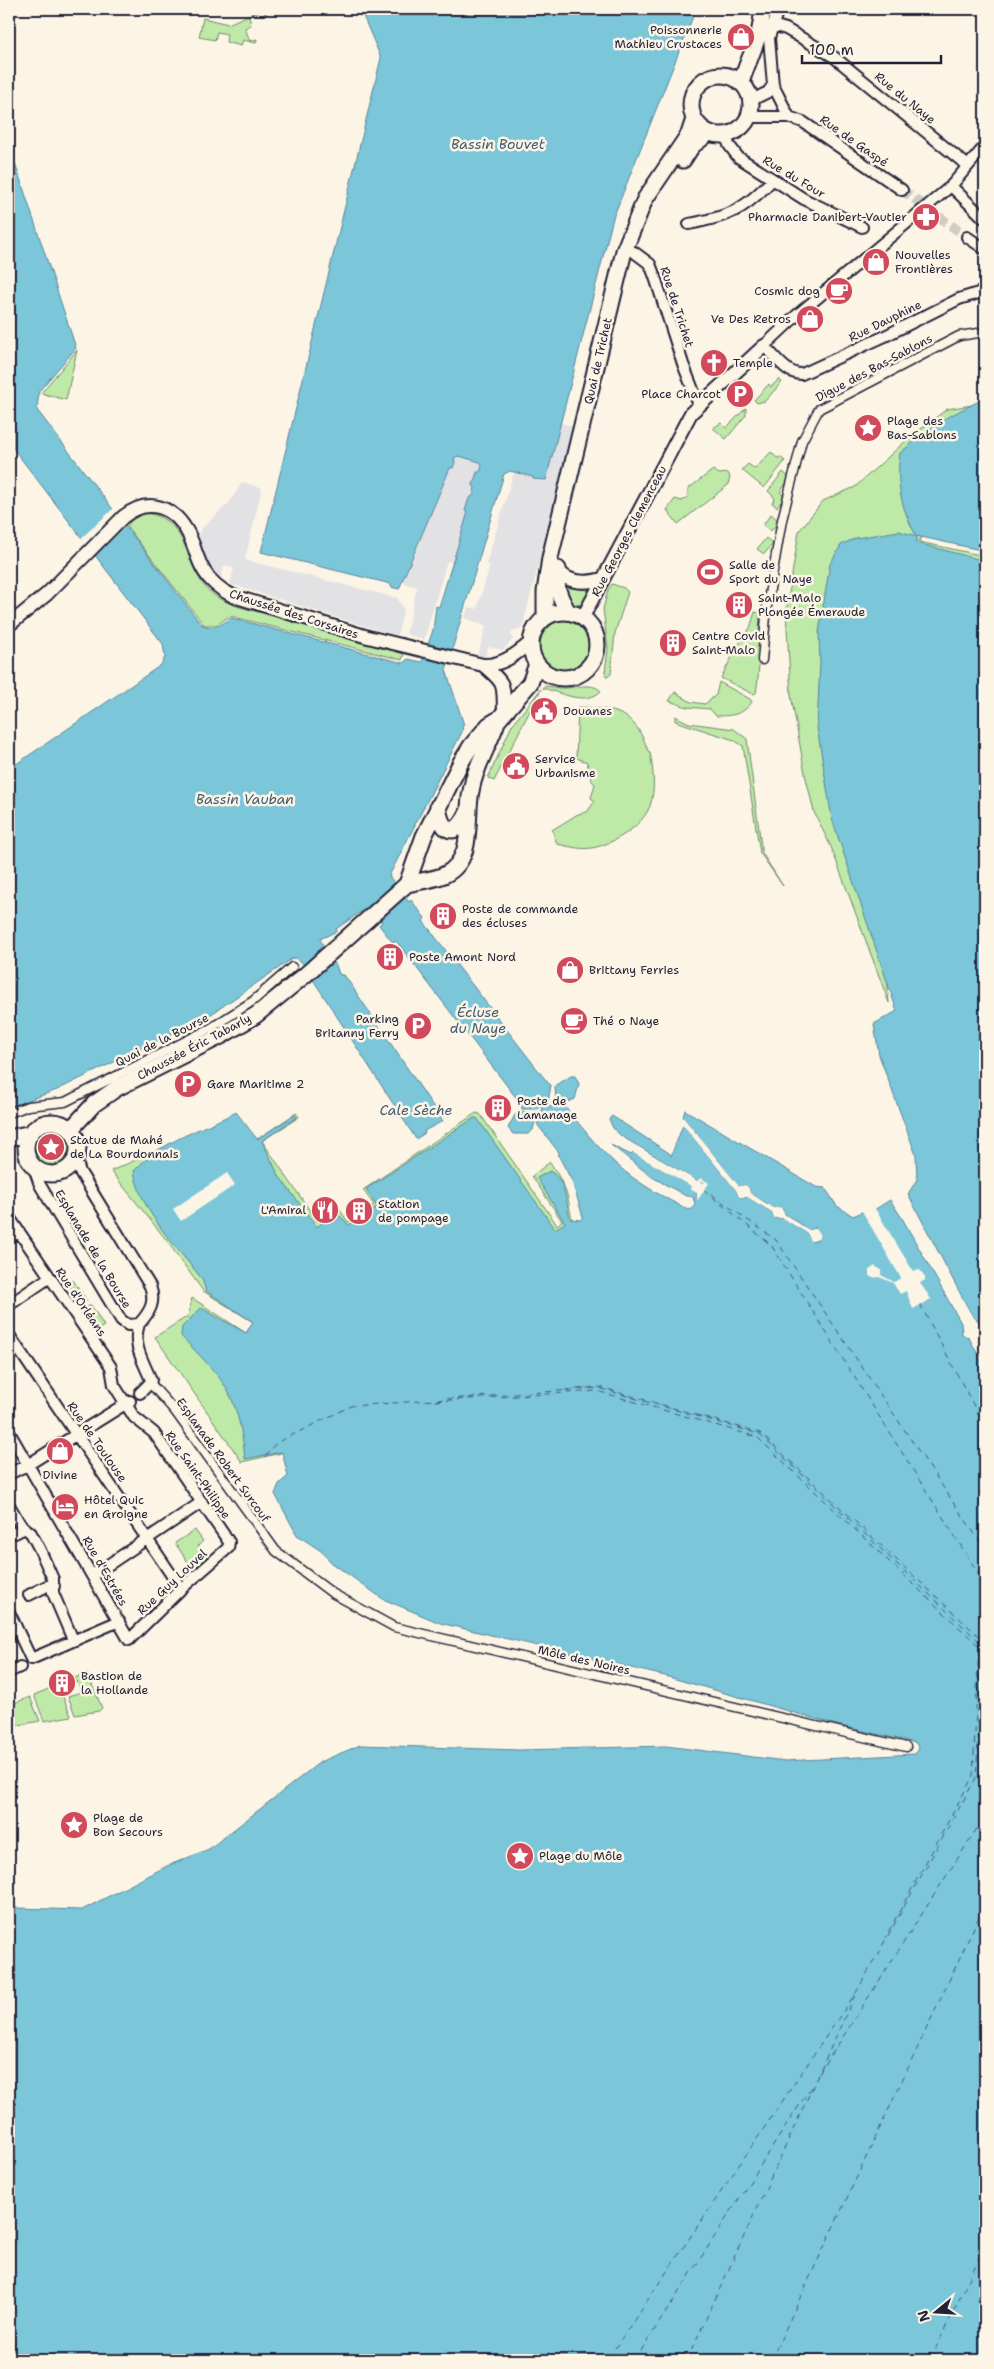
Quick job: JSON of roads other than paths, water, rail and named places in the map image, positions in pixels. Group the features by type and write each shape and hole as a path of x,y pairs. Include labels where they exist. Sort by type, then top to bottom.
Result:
{"main road":[{"path":"723,75 742,57 750,43 756,9"},
{"path":"741,83 748,60 758,39 762,9"},
{"path":"723,75 741,83 747,92 749,109 737,130 726,135 709,133 699,126 694,119 691,103 696,88 708,78 723,75"},
{"name":"Quai de Trichet","path":"545,618 545,592 550,558 624,251 645,199 689,134 694,119"},
{"name":"Quai de Trichet","path":"575,614 558,595 556,584 558,568 634,252 657,198 692,146 709,133"},
{"path":"560,612 575,614 596,632 597,652 594,662 588,670 570,678 550,676 535,662 531,642 536,628 545,618 560,612"},
{"name":"Chaussée Éric Tabarly","path":"413,879 424,836 471,746 530,683 535,662"},
{"name":"Chaussée Éric Tabarly","path":"530,683 550,676"},
{"name":"Chaussée Éric Tabarly","path":"71,1129 94,1104 117,1088 240,1026 256,1015 298,971 413,879 446,874 463,856 467,843 468,812 475,774 501,716"},
{"path":"438,806 440,820 445,828 448,829 456,829 461,825 468,812"},
{"path":"10,1138 26,1151 33,1166 42,1172 54,1174 66,1171 76,1160 78,1144 71,1129 59,1122 50,1122 37,1126 31,1132 27,1141 26,1151"},
{"path":"10,1138 31,1132"}],"street":[{"path":"778,9 772,25 769,46 773,85 788,117"},
{"name":"Rue du Naye","path":"772,25 786,28 834,57 968,166"},
{"path":"749,109 773,85"},
{"name":"Rue de Gaspé","path":"749,109 788,117 810,125 902,190"},
{"name":"Rue du Four","path":"726,135 734,154 772,180 804,199 862,227"},
{"path":"764,346 796,315 951,186 985,146"},
{"path":"689,224 718,217 747,205 772,180"},
{"path":"951,186 985,218"},
{"path":"967,237 985,249"},
{"name":"Rue de Trichet","path":"634,252 643,257 652,270 699,405"},
{"name":"Rue Dauphine","path":"764,346 795,374 802,374 883,337 959,299 985,291"},
{"name":"Digue des Bas-Sablons","path":"762,660 767,606 782,520 802,440 819,410 959,336 985,332"},
{"name":"Rue Georges Clemenceau","path":"575,614 603,579 691,413 764,346"},
{"name":"Chaussée des Corsaires","path":"9,625 47,594 123,517 132,510 144,505 158,506 176,516 188,534 204,571 222,590 368,637 479,665 488,666 516,655 531,642"},
{"path":"558,568 562,575 578,582 591,582 603,579"},
{"path":"516,655 535,662"},
{"path":"479,665 494,674 504,687 501,716"},
{"name":"Quai de la Bourse","path":"9,1113 28,1106 65,1102 211,1028 298,971"},
{"name":"Esplanade de la Bourse","path":"33,1166 40,1185 121,1320 128,1325 139,1324 152,1305 153,1300 150,1286 80,1172 76,1160"},
{"name":"Rue d'Orléans","path":"9,1217 110,1367 114,1385 128,1402"},
{"path":"9,1236 20,1233"},
{"path":"9,1306 50,1278"},
{"path":"139,1324 135,1336 150,1383 140,1393"},
{"name":"Rue de Toulouse","path":"9,1335 181,1589"},
{"name":"Esplanade Robert Surcouf","path":"150,1383 174,1410 276,1551"},
{"path":"9,1474 29,1464 128,1402"},
{"name":"Rue Saint-Philippe","path":"128,1402 134,1417 154,1433 228,1542"},
{"name":"Rue d'Estrées","path":"9,1432 129,1640"},
{"path":"93,1575 202,1502"},
{"path":"9,1505 15,1533 31,1533 40,1550 54,1586 53,1593 73,1640"},
{"name":"Rue Guy Louvel","path":"129,1640 181,1589 228,1548 228,1542"},
{"name":"Môle des Noires","path":"276,1551 332,1594 394,1627 906,1747"},
{"path":"29,1594 47,1586 54,1586"},
{"path":"10,1618 31,1659"},
{"path":"9,1672 28,1663 31,1659 119,1621"}],"water":[{"path":"360,9 696,9 613,218 546,480 533,479 533,477 510,471 504,474 446,670 464,725 462,726 463,730 389,876 409,902 411,900 425,918 423,921 551,1085 548,1102 542,1103 554,1107 563,1104 595,1143 624,1171 660,1195 688,1210 692,1209 695,1204 693,1197 686,1196 652,1177 611,1145 631,1155 633,1153 692,1186 697,1193 697,1200 708,1183 697,1181 621,1136 613,1128 609,1119 612,1116 671,1156 683,1125 736,1190 739,1197 747,1197 772,1212 774,1218 782,1218 807,1233 812,1242 819,1239 821,1235 816,1228 809,1230 785,1214 781,1207 773,1208 750,1193 746,1185 739,1186 683,1117 685,1110 816,1187 825,1188 837,1206 853,1216 862,1212 871,1215 874,1210 890,1200 961,1323 962,1334 969,1338 985,1367 985,2360 9,2360 9,1911 16,1908 82,1910 167,1866 209,1849 320,1762 360,1745 520,1750 666,1746 785,1761 915,1754 919,1749 916,1743 837,1725 665,1676 440,1623 383,1599 332,1563 321,1551 297,1535 275,1494 279,1484 288,1476 282,1452 245,1459 236,1410 226,1387 201,1356 181,1336 182,1327 201,1308 246,1333 253,1322 206,1291 202,1279 161,1229 144,1201 134,1171 157,1151 236,1112 257,1139 295,1115 297,1117 262,1141 279,1176 317,1227 334,1214 338,1214 349,1225 377,1207 366,1189 474,1118 477,1118 555,1229 565,1223 537,1178 550,1171 562,1186 570,1219 580,1220 583,1217 572,1181 558,1155 560,1154 537,1124 542,1112 541,1103 537,1109 522,1109 521,1104 396,941 393,943 379,925 382,922 370,908 366,908 336,929 337,931 320,939 323,945 321,947 336,965 339,974 345,976 443,1121 424,1131 425,1133 416,1139 301,961 299,962 296,958 293,958 210,1015 57,1090 9,1107 9,769 161,665 165,657 163,644 9,443 9,145 76,348 39,391 37,410 200,623 212,627 220,625 231,618 403,663 408,659 422,662 433,630 436,606 439,607 468,512 465,511 469,498 473,496 475,488 473,485 477,472 480,472 482,466 480,462 459,456 454,458 453,468 450,468 399,589 391,587 391,584 261,552 381,58"},
{"path":"985,398 985,551 917,536 917,543 985,561 985,1341 980,1331 981,1323 972,1316 908,1194 917,1179 916,1155 879,1055 874,1024 897,1011 832,819 817,727 820,663 819,632 830,564 841,545 856,538 899,531 916,536 903,506 899,486 900,453 936,423"},
{"path":"571,1076 575,1076 579,1084 575,1099 564,1103 556,1101 555,1086"},
{"path":"522,1111 536,1116 533,1130 528,1134 513,1134 508,1128 515,1115"}],"tunnel":[{"path":"902,190 967,237"}],"place":[{"name":"Poissonnerie Mathieu Crustaces","path":"741,37"},
{"name":"Pharmacie Danibert-Vautier","path":"926,217"},
{"name":"Nouvelles Frontières","path":"876,262"},
{"name":"Cosmic dog","path":"839,291"},
{"name":"Ve Des Retros","path":"810,319"},
{"name":"Temple","path":"714,363"},
{"name":"Place Charcot","path":"740,394"},
{"name":"Plage des Bas-Sablons","path":"868,428"},
{"name":"Salle de Sport du Naye","path":"710,572"},
{"name":"Saint-Malo Plongée Émeraude","path":"739,605"},
{"name":"Centre Covid Saint-Malo","path":"673,643"},
{"name":"Douanes","path":"544,711"},
{"name":"Service Urbanisme","path":"516,766"},
{"name":"Poste de commande des écluses","path":"443,916"},
{"name":"Poste Amont Nord","path":"390,957"},
{"name":"Brittany Ferries","path":"570,970"},
{"name":"Thé o Naye","path":"574,1021"},
{"name":"Parking Britanny Ferry","path":"418,1026"},
{"name":"Gare Maritime 2","path":"188,1084"},
{"name":"Poste de Lamanage","path":"498,1108"},
{"name":"Statue de Mahé de La Bourdonnais","path":"51,1147"},
{"name":"L'Amiral","path":"325,1210"},
{"name":"Station de pompage","path":"359,1211"},
{"name":"Divine","path":"60,1451"},
{"name":"Hôtel Quic en Groigne","path":"65,1507"},
{"name":"Bastion de la Hollande","path":"62,1683"},
{"name":"Plage de Bon Secours","path":"74,1825"},
{"name":"Plage du Môle","path":"520,1856"}],"water label":[{"name":"Bassin Bouvet","path":"498,144"},
{"name":"Bassin Vauban","path":"245,799"},
{"name":"Écluse du Naye","path":"478,1020"},
{"name":"Cale Sèche","path":"416,1110"}]}
